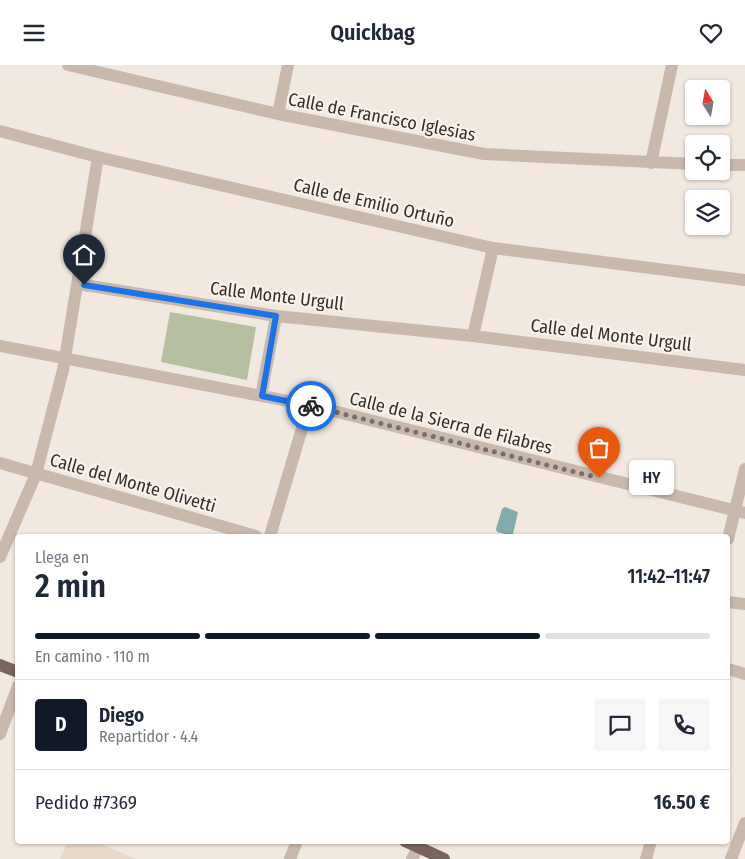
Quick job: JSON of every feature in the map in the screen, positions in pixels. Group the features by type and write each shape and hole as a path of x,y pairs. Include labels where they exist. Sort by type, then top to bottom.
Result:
{"main road":[{"path":"0,665 15,671"},
{"path":"415,853 444,859"}],"street":[{"name":"Calle de Francisco Iglesias","path":"68,65 278,115 484,154 685,164"},
{"path":"278,115 288,65"},
{"path":"651,163 672,65"},
{"name":"Calle de Emilio Ortuño","path":"0,131 98,157 493,248 745,280"},
{"path":"0,557 36,474 66,358 98,157"},
{"path":"730,165 745,165"},
{"path":"473,336 493,248"},
{"name":"Calle Monte Urgull","path":"78,285 276,316 473,336"},
{"path":"262,396 276,316"},
{"name":"Calle del Monte Urgull","path":"473,336 745,370"},
{"name":"Calle de la Sierra de Filabres","path":"0,346 309,405 740,512"},
{"path":"271,534 309,405"},
{"name":"Calle del Monte Olivetti","path":"0,463 249,534"},
{"path":"730,534 740,512 745,469"},
{"path":"730,602 745,604"},
{"path":"730,670 745,674"},
{"path":"0,734 15,693"},
{"path":"731,859 745,823"},
{"path":"290,859 296,844"},
{"path":"646,859 649,844"}],"green space":[{"path":"170,312 256,327 247,380 161,362"}],"shaded area":[{"path":"67,844 101,844 136,859 60,859"}],"water":[{"path":"505,507 518,512 513,534 497,532 496,529 502,509"}],"way so far":[{"path":"311,406 599,478"}],"place":[{"name":"HY","path":"599,478"}],"route":[{"path":"84,285 276,316 262,396 311,406"}]}
